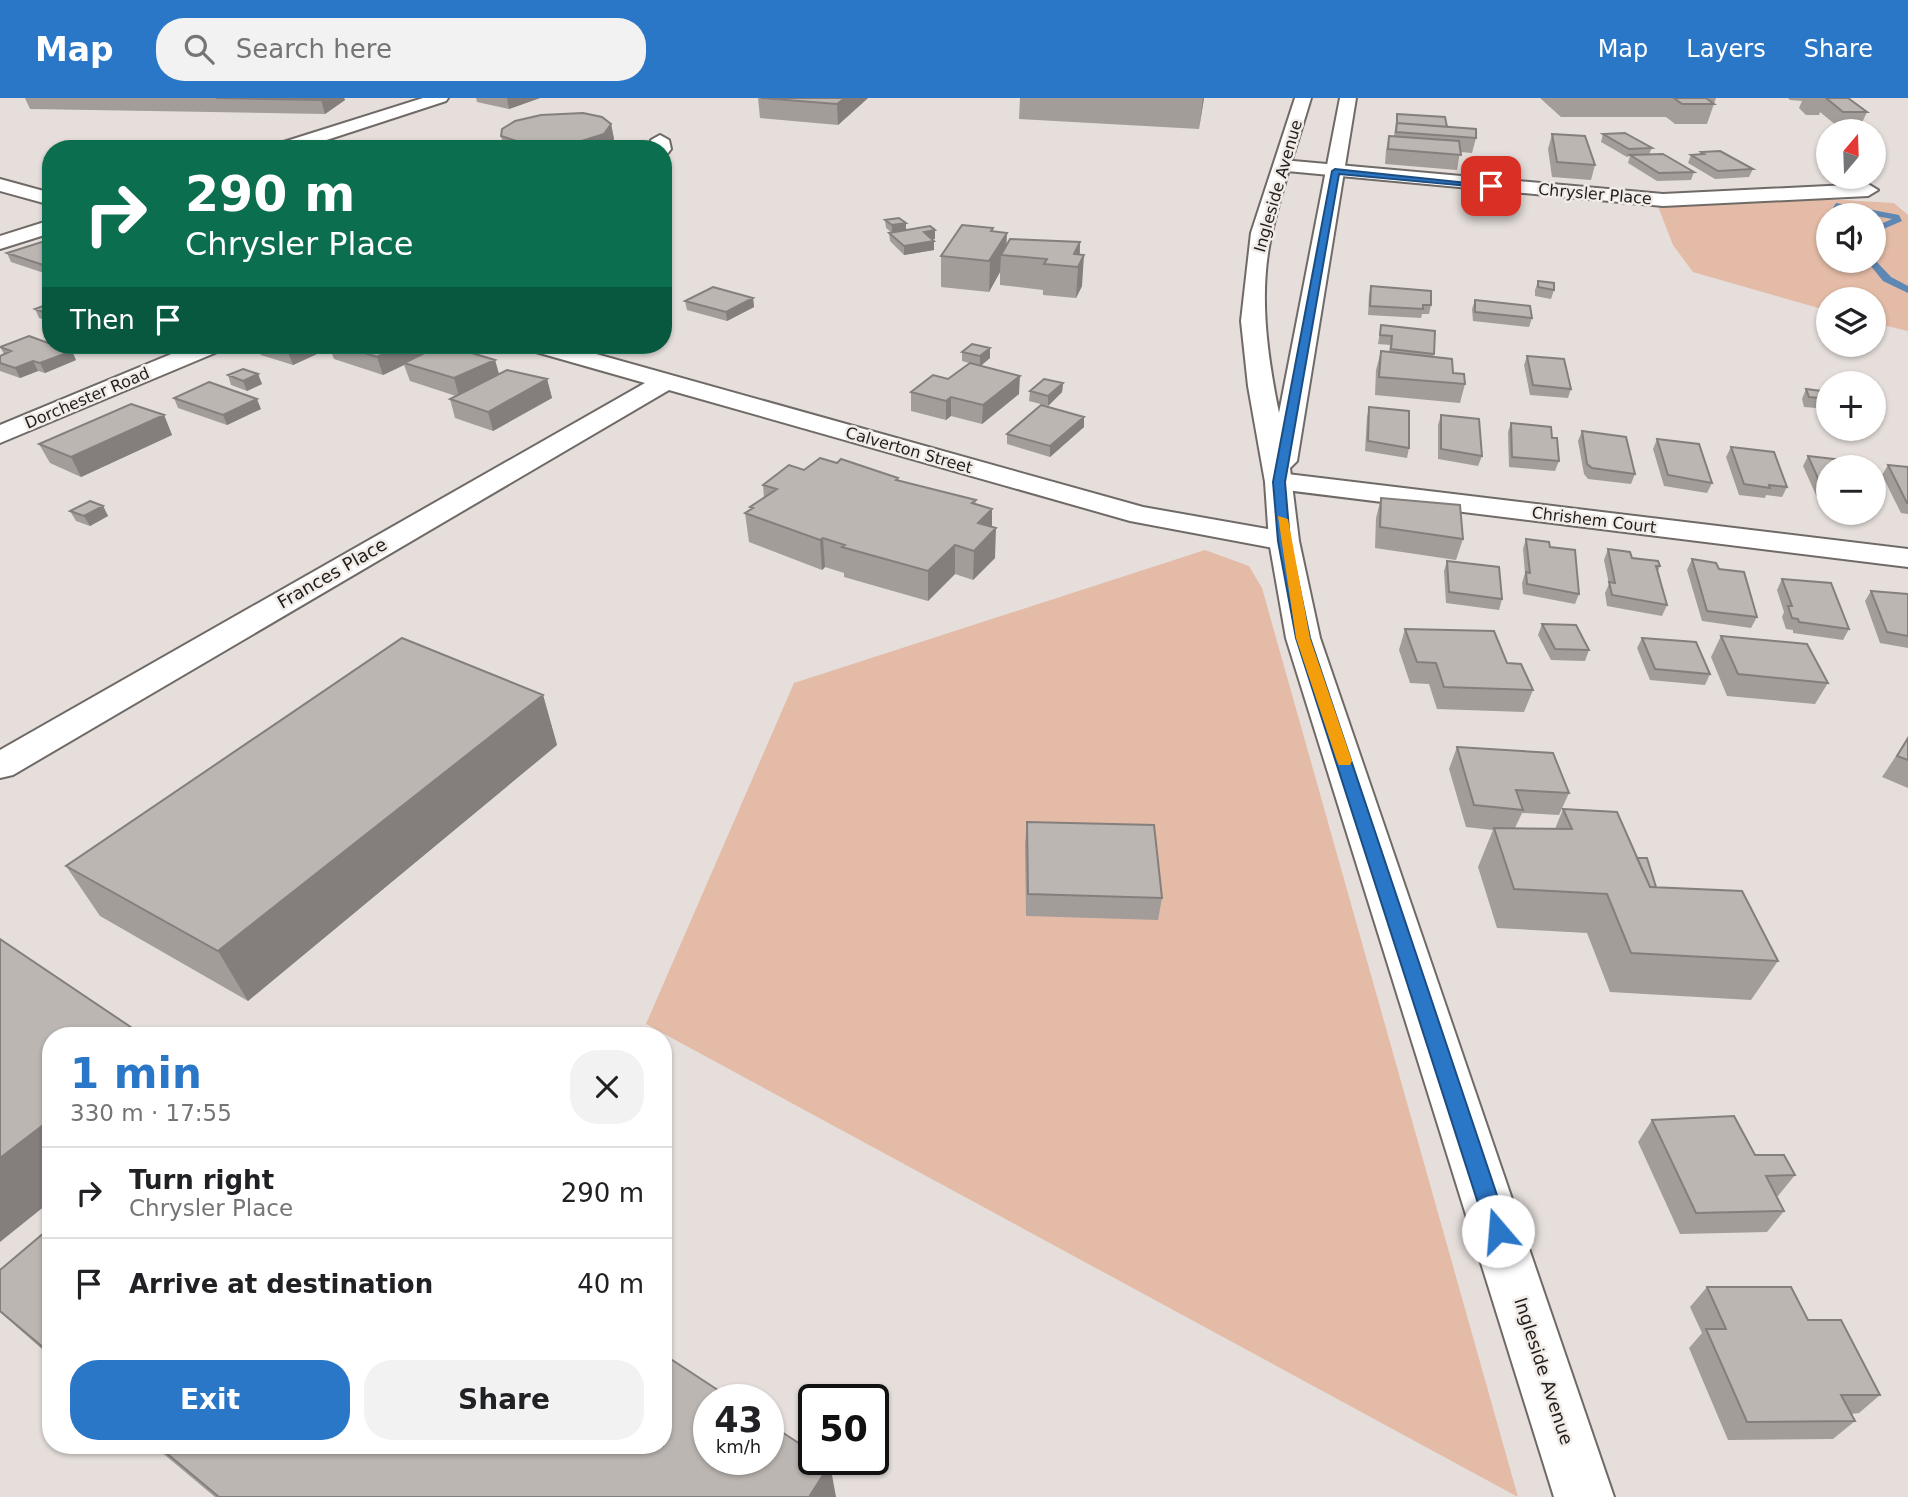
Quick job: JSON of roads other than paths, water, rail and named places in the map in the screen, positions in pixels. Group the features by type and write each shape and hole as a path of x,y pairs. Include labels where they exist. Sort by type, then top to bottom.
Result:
{"street":[{"path":"308,140 440,98"},
{"name":"Ingleside Avenue","path":"1303,98 1261,233 1255,273 1253,321 1261,386 1279,482 1284,541 1303,638 1584,1497"},
{"name":"Ingleside Avenue","path":"1279,482 1348,98"},
{"name":"Chrysler Place","path":"1282,166 1663,200 1794,196 1868,190"},
{"path":"0,185 42,197"},
{"path":"0,243 42,229"},
{"name":"Dorchester Road","path":"0,435 192,354"},
{"name":"Calverton Street","path":"569,354 1140,515 1284,541"},
{"name":"Frances Place","path":"0,766 665,382"},
{"name":"Chrishem Court","path":"1279,482 1908,558"}],"waterway":[{"path":"1886,215 1896,217 1897,221 1886,225"},
{"path":"1882,273 1887,279 1908,290"}]}
